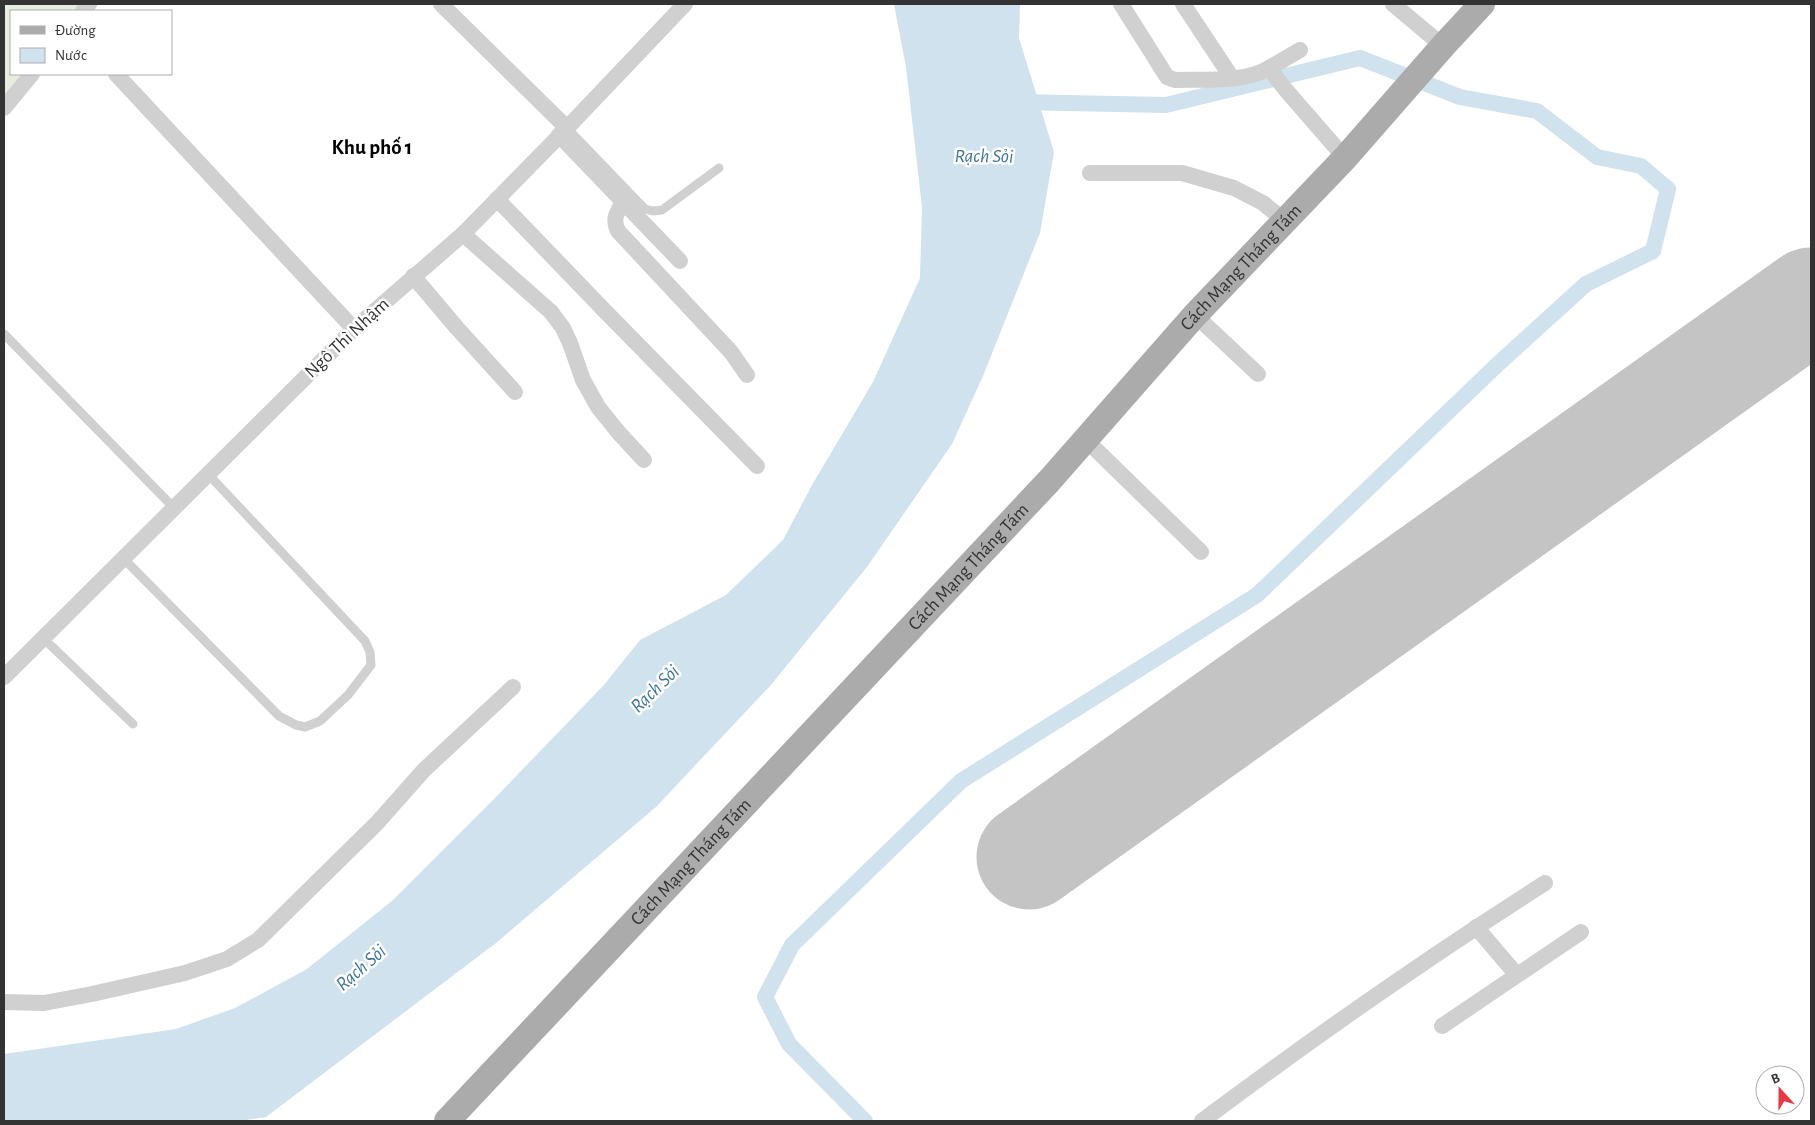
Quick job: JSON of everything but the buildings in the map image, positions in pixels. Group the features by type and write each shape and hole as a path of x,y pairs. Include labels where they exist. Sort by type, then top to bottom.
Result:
{"main road":[{"name":"Cách Mạng Tháng Tám","path":"446,1121 1049,481 1195,315 1346,158 1482,4"}],"street":[{"path":"440,4 563,132 623,202 680,262"},
{"name":"Ngô Thì Nhậm","path":"4,677 354,329 463,234 685,4"},
{"path":"1121,4 1167,78 1175,80 1232,78 1256,74 1276,78 1346,158"},
{"path":"1183,4 1232,78"},
{"path":"1393,4 1441,49"},
{"path":"1276,78 1300,50"},
{"path":"4,108 31,75"},
{"path":"117,75 354,329"},
{"path":"1090,173 1182,173 1234,188 1263,203 1285,221"},
{"path":"497,199 757,466"},
{"path":"623,202 614,217 614,223 618,231 731,352 747,375"},
{"path":"463,234 551,312 563,328 583,380 598,407 644,460"},
{"path":"413,276 515,392"},
{"path":"1195,315 1258,374"},
{"path":"1086,439 1201,552"},
{"path":"4,1002 44,1003 185,973 227,959 258,940 377,823 424,770 513,687"},
{"path":"1202,1121 1298,1050 1476,927 1545,883"},
{"path":"1476,927 1516,974"},
{"path":"1442,1026 1580,932"}],"lane":[{"path":"563,132 645,209 653,211 662,210 719,168"},
{"path":"4,334 174,508"},
{"path":"123,558 280,716 296,725 305,727 320,721 348,695 370,665 370,652 365,641 208,474"},
{"path":"43,638 133,724"}],"shaded area":[{"path":"4,4 99,4 93,10 10,10 10,75 33,75 4,106"}],"water":[{"name":"Rạch Sỏi","path":"894,4 1020,4 1019,38 1054,152 1040,233 983,376 952,444 867,567 770,686 656,807 496,943 266,1117 239,1121 4,1121 4,1054 176,1029 235,1008 307,969 393,900 603,686 640,640 726,595 783,540 812,485 873,382 920,278 922,207 906,67"}],"waterway":[{"path":"865,1121 789,1044 765,997 792,945 961,781 1257,595 1498,364 1586,284 1653,251 1668,189 1641,166 1597,157 1537,111 1460,97 1360,58 1166,105 1017,102"}],"runway":[{"path":"1029,857 1811,300"}],"district":[{"name":"Khu phố 1","path":"372,147"}]}
